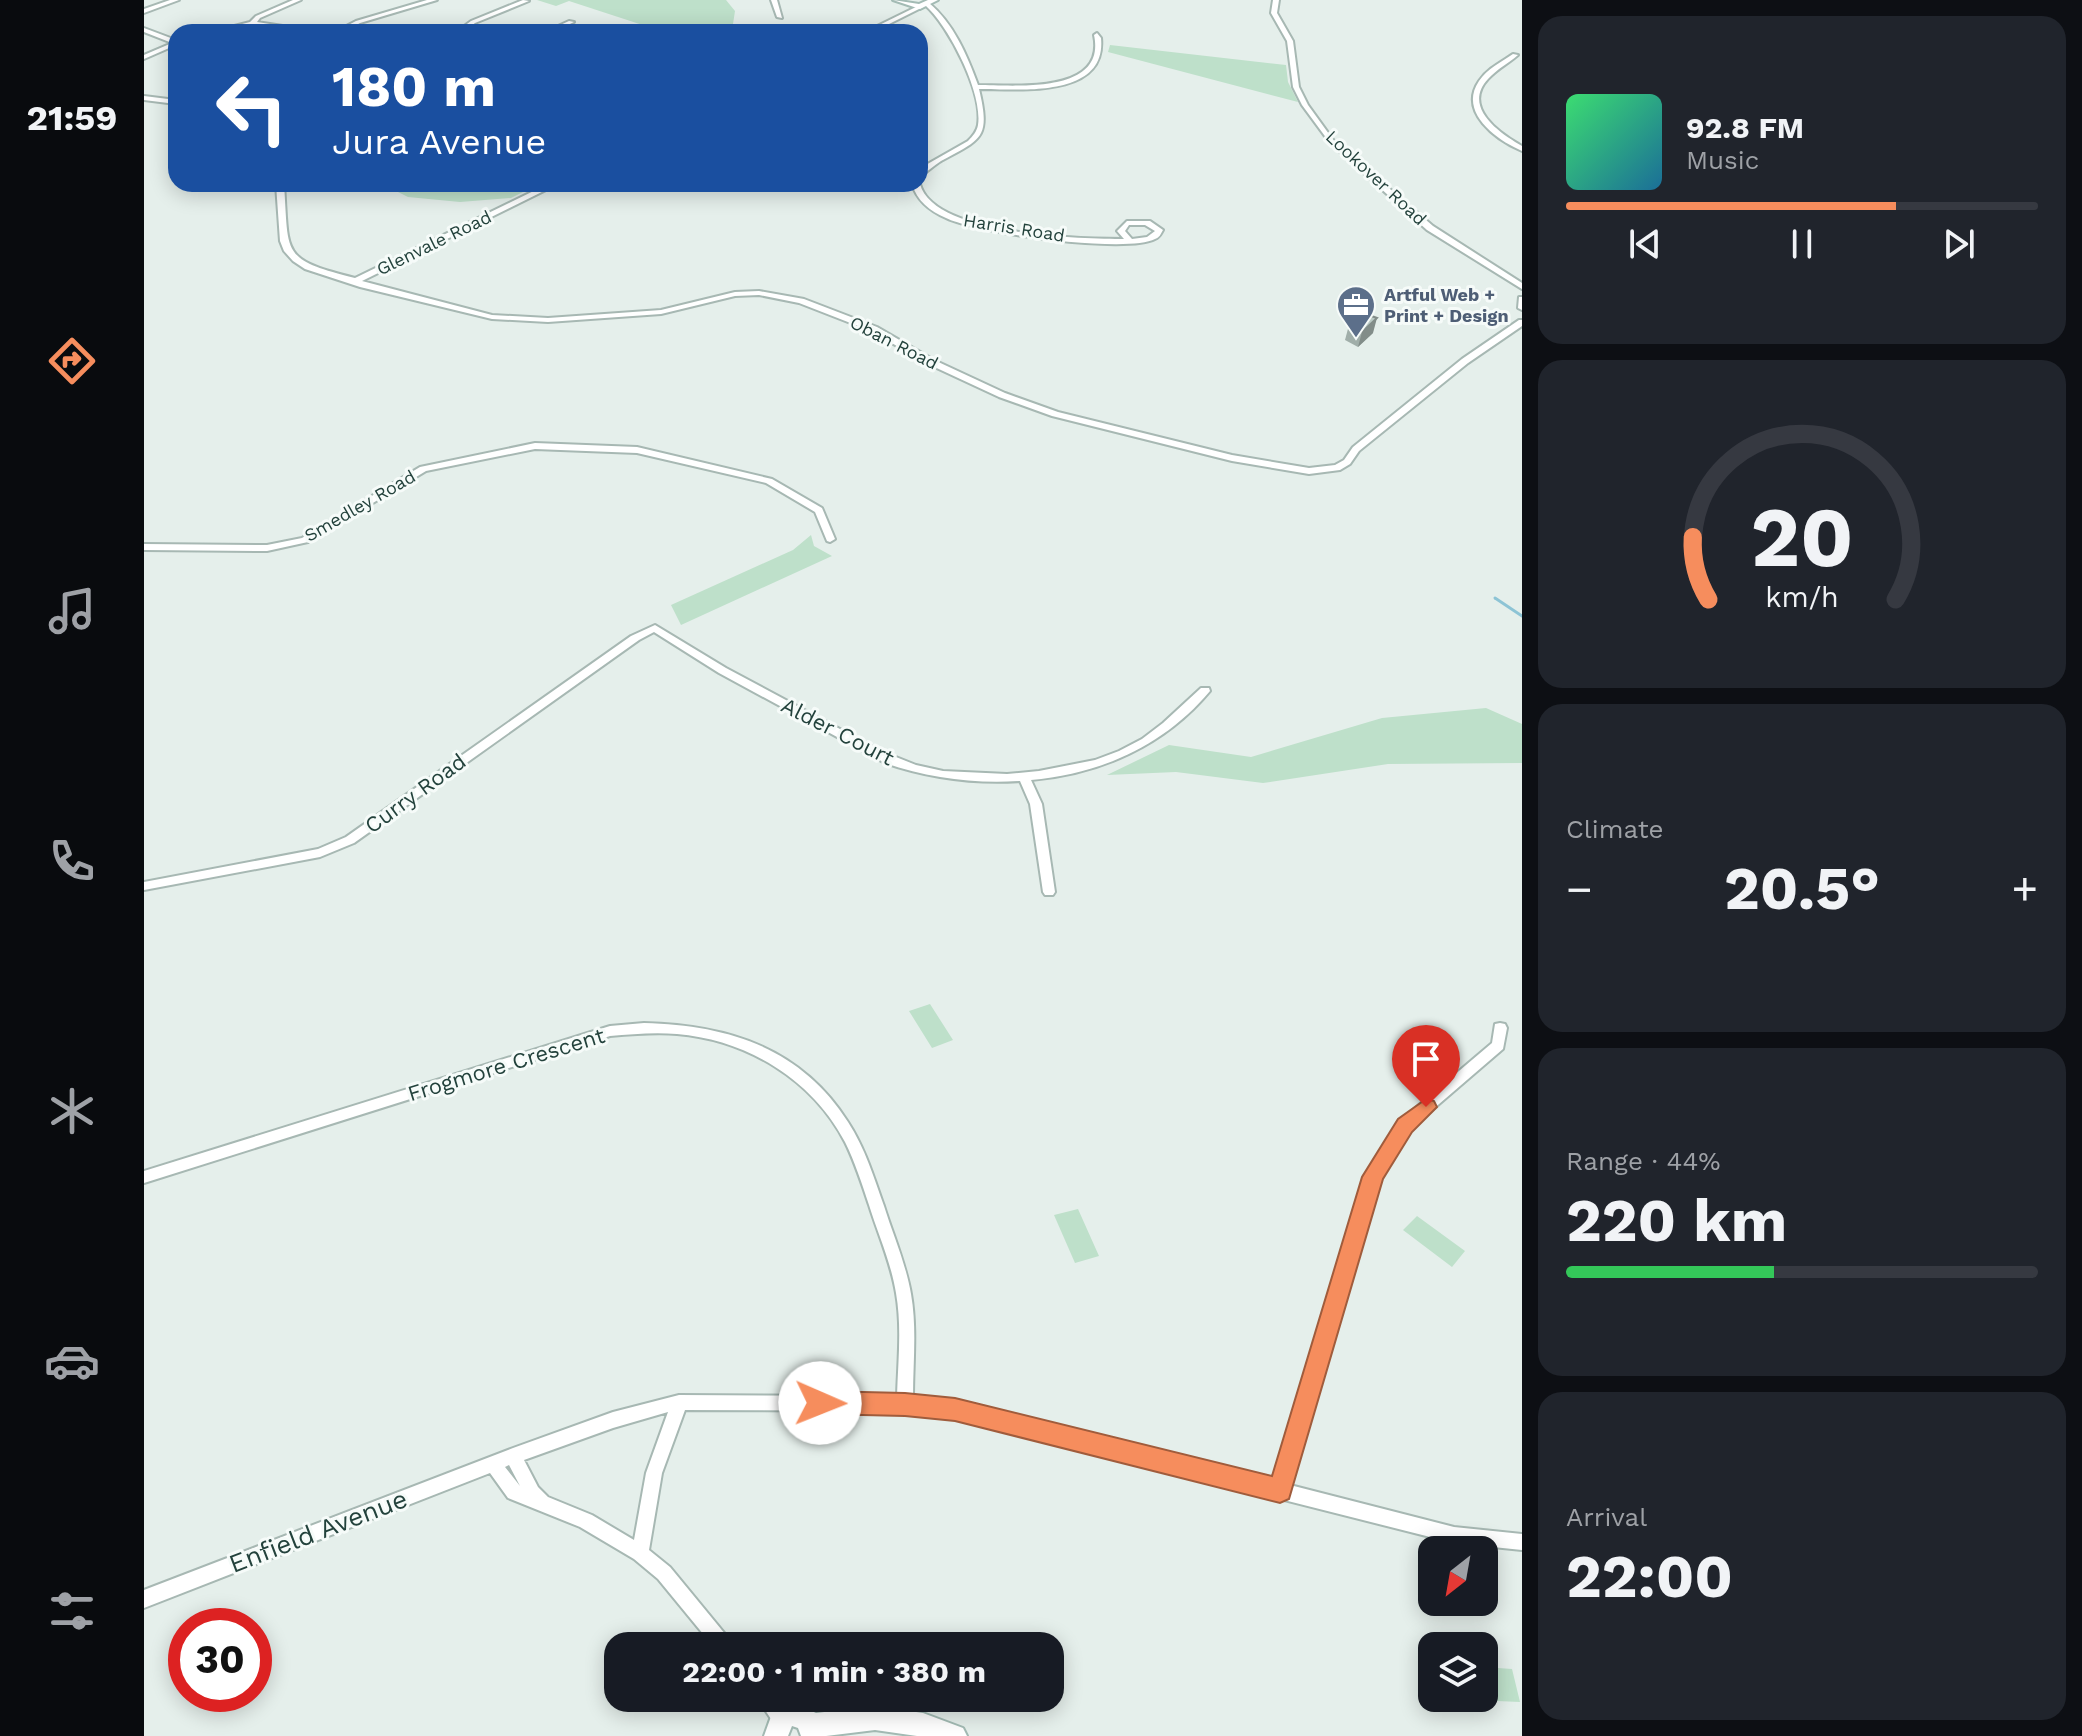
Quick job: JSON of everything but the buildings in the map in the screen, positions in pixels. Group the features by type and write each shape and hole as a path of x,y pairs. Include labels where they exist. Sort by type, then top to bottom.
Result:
{"street":[{"path":"144,11 176,0"},
{"path":"252,23 258,17 298,0"},
{"path":"354,24 434,0"},
{"path":"774,0 780,17"},
{"path":"897,0 927,4 947,28 975,87 982,126 978,135 928,166"},
{"name":"Lookover Road","path":"1276,0 1274,13 1290,41 1296,87 1332,142 1430,228 1522,285"},
{"path":"470,24 528,1"},
{"path":"885,24 927,4"},
{"path":"565,24 572,21"},
{"path":"248,24 259,24"},
{"path":"144,30 168,40"},
{"path":"975,87 1050,85 1074,80 1087,74 1094,64 1099,42 1097,35"},
{"path":"144,57 168,46"},
{"path":"1515,55 1481,82 1475,101 1491,128 1522,149"},
{"path":"144,98 168,101"},
{"name":"Oban Road","path":"280,192 282,246 290,255 323,273 357,280 363,285 436,305 492,317 548,320 661,312 735,294 759,293 801,301 874,329 931,362 1002,395 1055,414 1218,454 1309,471 1327,471 1347,462 1356,449 1465,361 1522,322"},
{"name":"Glenvale Road","path":"357,280 538,192"},
{"name":"Harris Road","path":"919,192 940,213 978,226 1109,241 1129,240"},
{"path":"1522,300 1522,308"},
{"name":"Smedley Road","path":"144,547 267,548 305,540 423,469 535,446 637,450 769,481 819,510 830,539"},
{"name":"Alder Court","path":"655,628 703,661 892,761 936,773 977,777 1075,769 1125,753 1152,738 1205,691"},
{"name":"Curry Road","path":"144,886 320,853 350,840 635,638 655,628"},
{"path":"1023,775 1036,804 1049,892"},
{"name":"Frogmore Crescent","path":"144,1177 610,1031 666,1028 716,1033 758,1048 791,1067 826,1101 857,1153 905,1296 905,1404"},
{"path":"1280,1491 1373,1177 1405,1125 1498,1045 1500,1028"},
{"path":"640,1553 655,1469 670,1436 679,1402"},
{"name":"Enfield Avenue","path":"144,1599 513,1456 613,1420 679,1402 935,1406 988,1416 1454,1535 1522,1542"},
{"path":"513,1456 532,1493 543,1504"},
{"path":"493,1464 514,1492 586,1521 640,1553 664,1573 712,1632"},
{"path":"779,1728 797,1714 811,1731 875,1718 923,1725 955,1736"}],"green space":[{"path":"537,0 726,0 735,11 733,24 639,24 569,1 556,6"},
{"path":"1110,45 1286,65 1288,82 1298,102 1108,52"},
{"path":"398,192 523,192 511,198 460,202 408,197"},
{"path":"811,535 814,546 832,556 681,625 671,605 793,550"},
{"path":"1486,708 1522,724 1522,763 1388,764 1263,783 1176,772 1107,775 1169,745 1251,757 1382,718"},
{"path":"930,1004 953,1040 932,1048 909,1011"},
{"path":"1078,1209 1099,1256 1075,1263 1054,1215"},
{"path":"1417,1216 1465,1251 1452,1267 1403,1230"},
{"path":"1498,1668 1512,1669 1520,1702 1498,1701"}],"waterway":[{"path":"1495,598 1522,616"}],"place":[{"name":"Artful Web + Print + Design","path":"1356,339"}],"route":[{"path":"820,1403 905,1404 955,1409 1280,1491 1373,1177 1405,1125 1426,1107"}]}
